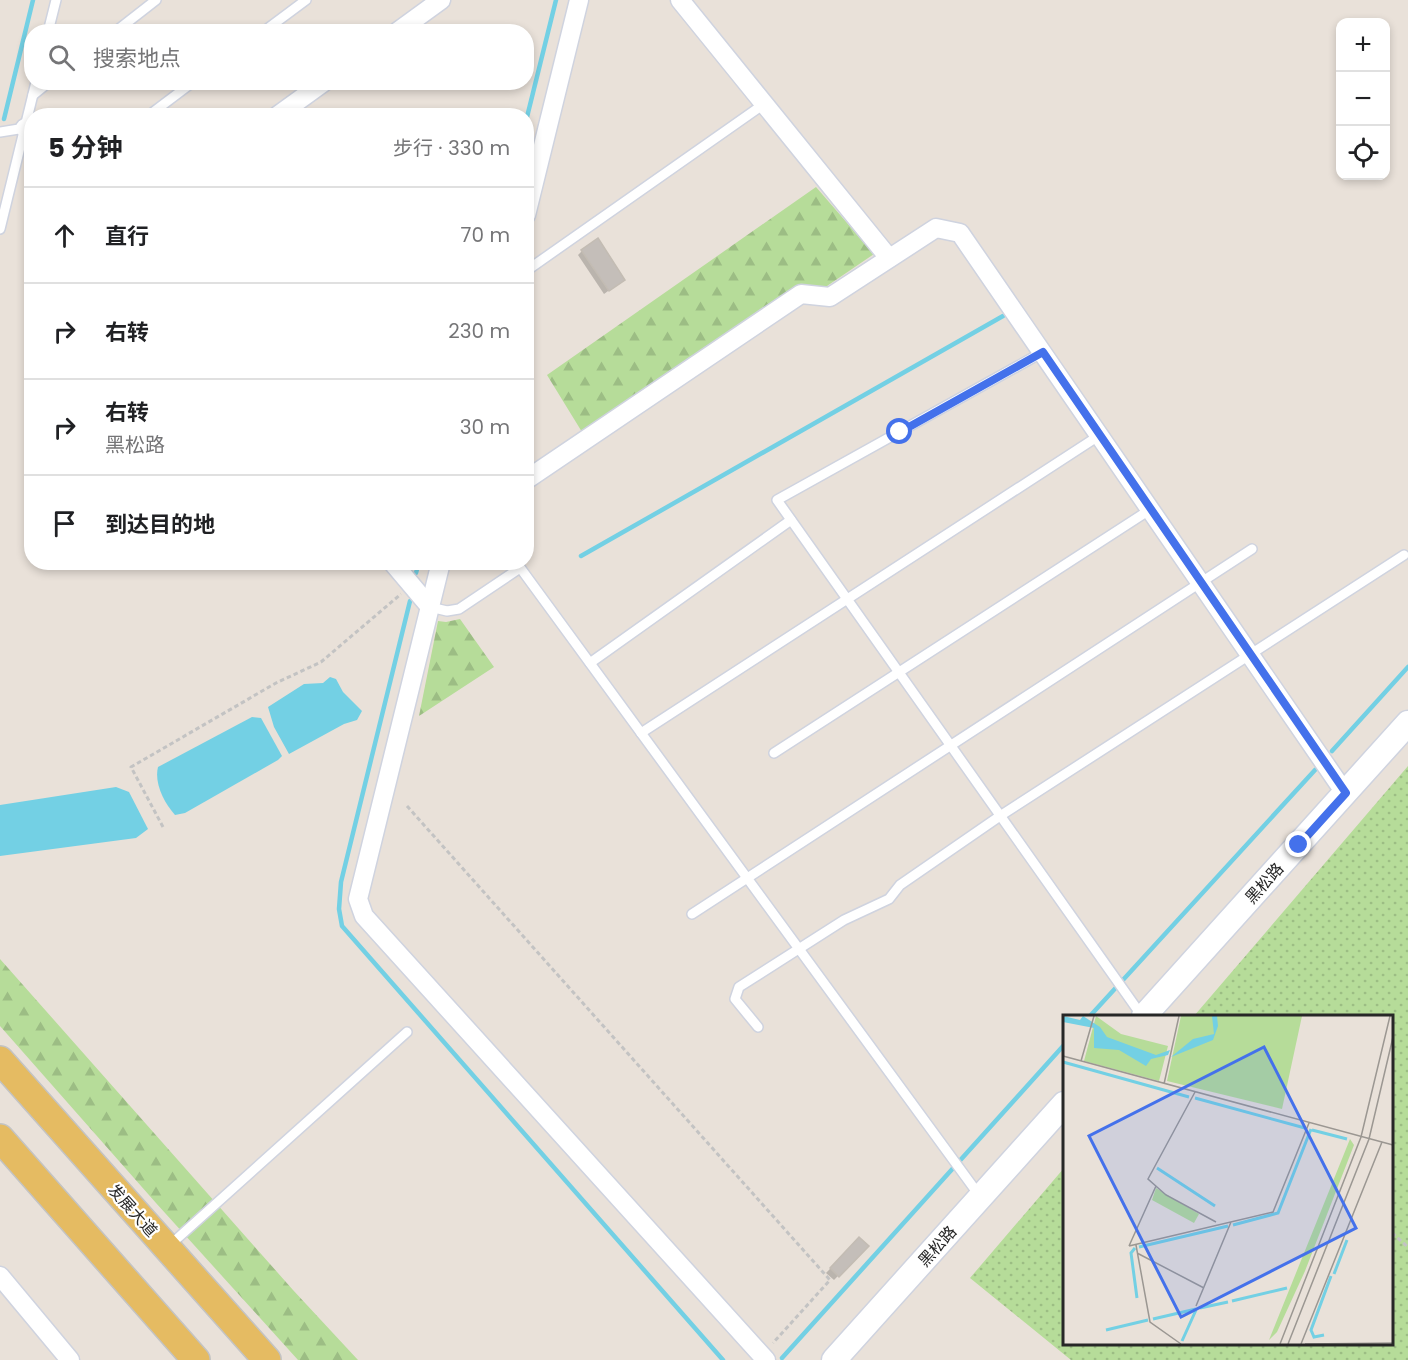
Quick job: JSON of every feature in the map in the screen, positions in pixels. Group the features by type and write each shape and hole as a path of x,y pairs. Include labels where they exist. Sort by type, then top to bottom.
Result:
{"main road":[{"name":"发展大道","path":"0,1060 267,1360"},
{"path":"0,1138 196,1360"}],"street":[{"path":"408,24 441,0"},
{"path":"534,183 579,0"},
{"path":"680,0 890,258"},
{"path":"289,108 313,90"},
{"path":"534,475 801,294 830,297 936,228 960,233 1346,793"},
{"path":"399,570 430,607"},
{"path":"439,570 358,899 364,916 764,1358"},
{"name":"黑松路","path":"1145,1015 1408,723"},
{"name":"黑松路","path":"834,1360 1063,1106"},
{"path":"0,1276 70,1360"}],"lane":[{"path":"50,24 56,0"},
{"path":"125,24 156,0"},
{"path":"274,24 306,0"},
{"path":"31,108 34,90"},
{"path":"33,95 39,90"},
{"path":"159,108 182,90"},
{"path":"534,265 764,104"},
{"path":"0,132 24,132"},
{"path":"0,230 24,146"},
{"path":"1043,352 777,500 1142,1015"},
{"path":"641,733 1100,435"},
{"path":"774,753 1150,509"},
{"path":"590,663 791,520"},
{"path":"692,914 1252,549"},
{"path":"758,1027 735,999 740,987 844,920 890,899 900,885 1000,816 1404,555"},
{"path":"430,607 447,611 459,609 511,570"},
{"path":"522,570 981,1197"},
{"path":"167,1248 406,1032"}],"path":[{"path":"163,827 131,766 276,683 321,662 412,586"},
{"path":"407,806 830,1280 764,1358"},
{"path":"1393,1234 1408,1247"}],"green space":[{"path":"816,187 874,254 827,286 797,286 582,432 547,375"},
{"path":"460,619 494,667 419,716 438,621"},
{"path":"1408,766 1408,1360 1071,1360 970,1278 1063,1169 1063,1345 1393,1345 1393,1015 1195,1015"},
{"path":"0,959 293,1290 358,1360 298,1360 156,1203 0,1026"}],"water":[{"path":"330,677 336,679 343,692 362,711 357,720 344,724 289,754 274,727 268,707 304,684 323,683"},
{"path":"252,717 261,718 282,756 185,813 175,815 161,792 157,780 158,767"},
{"path":"116,787 129,792 148,829 136,838 0,856 0,805"}],"building":[{"path":"598,238 625,280 609,291 581,250"},
{"path":"859,1237 869,1246 839,1277 830,1268"}],"waterway":[{"path":"27,24 33,0"},
{"path":"534,89 556,0"},
{"path":"4,119 24,37"},
{"path":"529,108 534,90"},
{"path":"581,556 1003,316"},
{"path":"410,601 341,882 339,909 342,926 723,1360"},
{"path":"1332,751 1408,667"},
{"path":"1091,1015 1315,770"},
{"path":"782,1358 1063,1046"}],"route":[{"path":"900,432 1043,352 1346,793 1299,845"}]}
